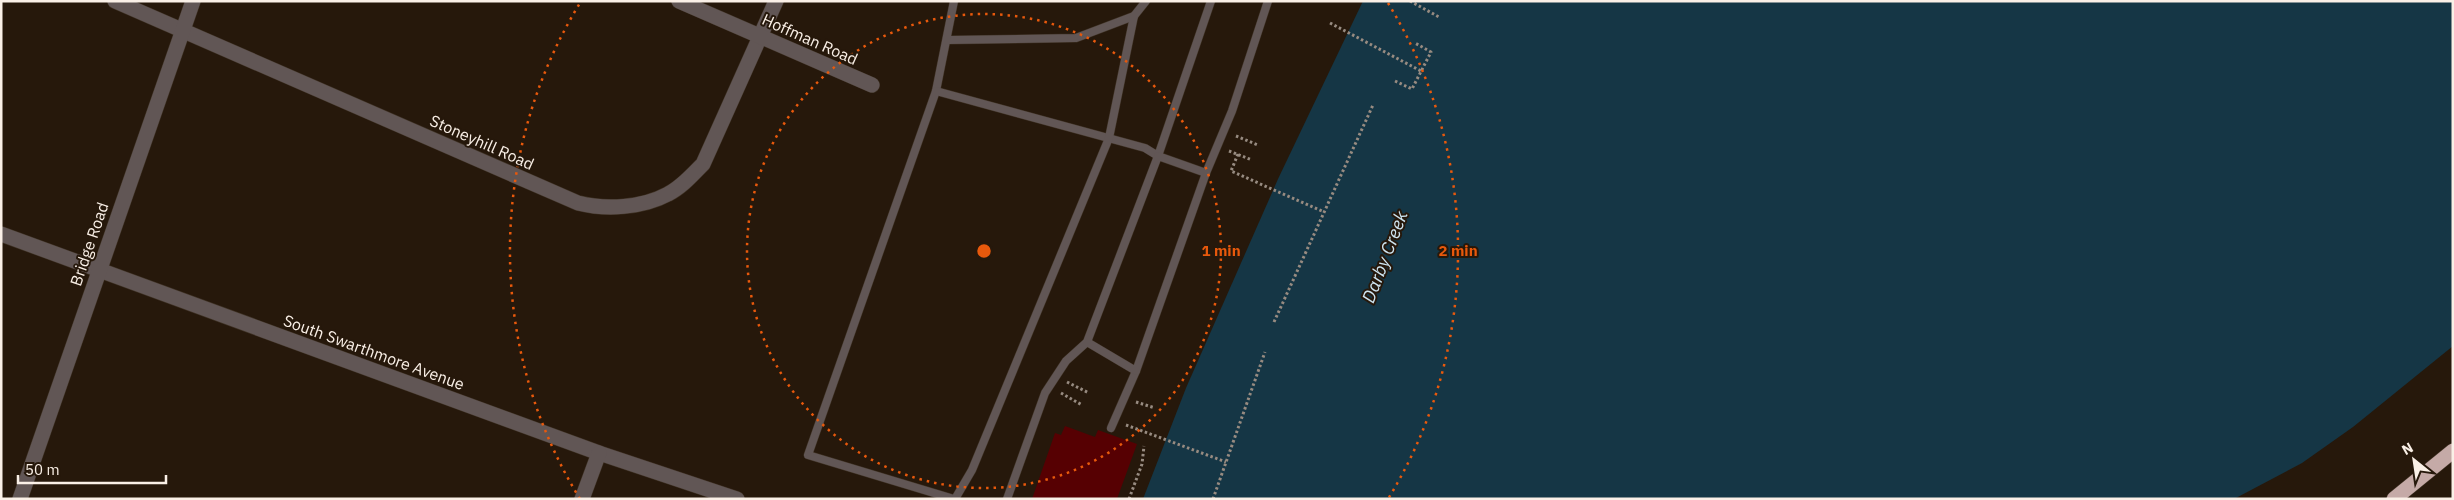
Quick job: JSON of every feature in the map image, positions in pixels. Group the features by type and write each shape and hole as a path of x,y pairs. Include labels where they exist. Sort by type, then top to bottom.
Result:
{"highway":[{"path":"2394,499 2453,451"}],"street":[{"name":"Stoneyhill Road","path":"115,1 578,203 609,207 648,201 668,194 687,180 703,164 776,1"},
{"name":"Bridge Road","path":"20,499 193,1"},
{"name":"Hoffman Road","path":"679,1 872,86"},
{"name":"South Swarthmore Avenue","path":"1,234 599,453 736,499"},
{"path":"582,499 599,453"}],"lane":[{"path":"954,1 948,40 936,91 808,455 955,499 972,470 1108,138 1134,16 1146,1"},
{"path":"1007,499 1045,393 1066,361 1087,342 1158,156 1211,1"},
{"path":"1113,424 1136,371 1206,173 1224,132 1268,1"},
{"path":"948,40 1076,38 1134,16"},
{"path":"936,91 1145,148 1158,156 1206,173"},
{"path":"1087,342 1136,371"}],"path":[{"path":"1410,1 1439,17"},
{"path":"1330,23 1421,71"},
{"path":"1395,81 1412,89 1431,52 1415,44"},
{"path":"1274,322 1373,105"},
{"path":"1224,132 1258,145"},
{"path":"1218,146 1252,160"},
{"path":"1238,154 1231,171 1324,212"},
{"path":"1213,499 1265,352"},
{"path":"1056,376 1089,393"},
{"path":"1050,386 1082,405"},
{"path":"1125,397 1154,408"},
{"path":"1113,424 1226,462"},
{"path":"1129,499 1142,464 1144,446"}],"water":[{"name":"Darby Creek","path":"1363,1 2453,1 2453,346 2353,427 2302,463 2234,499 1143,499 1186,388 1278,179"}],"building":[{"path":"1065,426 1095,437 1098,430 1137,444 1117,499 1032,499 1055,433 1061,435"}]}
